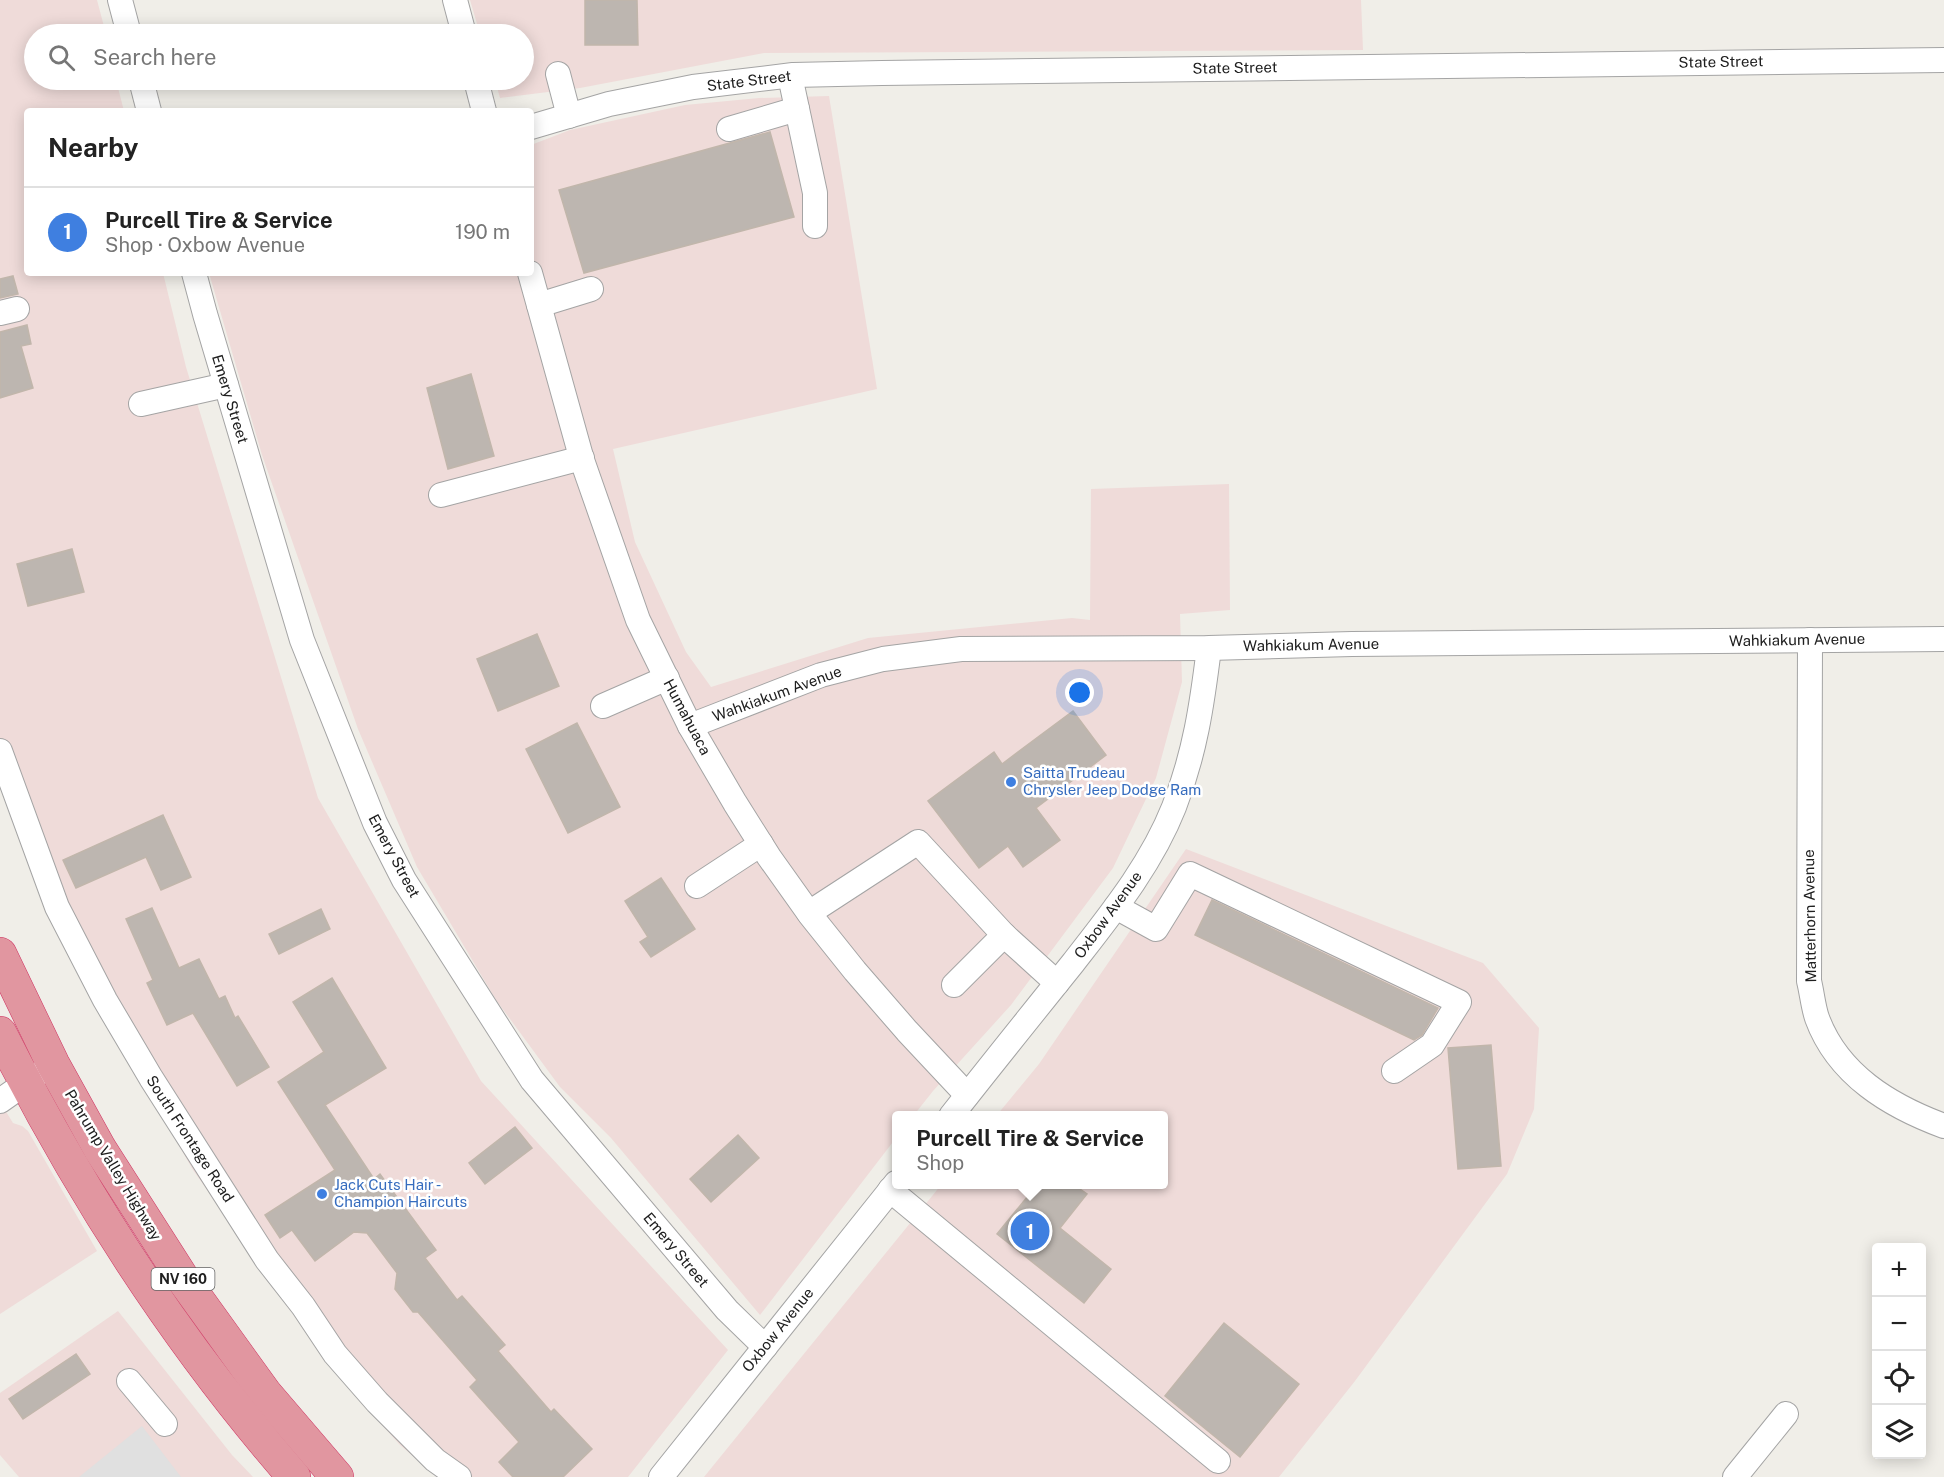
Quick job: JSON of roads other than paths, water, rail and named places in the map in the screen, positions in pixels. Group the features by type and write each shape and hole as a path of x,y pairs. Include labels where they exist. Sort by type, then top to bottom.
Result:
{"highway":[{"name":"Pahrump Valley Highway","path":"0,954 53,1064 100,1149 185,1282 265,1393 337,1477"},
{"name":"NV 160","path":"0,1033 13,1092 82,1183 160,1305 211,1374 294,1477"}],"street":[{"path":"120,0 126,24"},
{"path":"455,0 461,24"},
{"name":"State Street","path":"534,125 609,104 693,87 790,76 882,72 1944,60"},
{"path":"558,74 568,116"},
{"path":"790,76 815,193 815,226"},
{"path":"144,90 148,108"},
{"path":"479,90 483,108"},
{"path":"729,129 797,109"},
{"name":"Emery Street","path":"195,276 302,640 375,823 404,880 532,1080 727,1310 765,1347"},
{"name":"Humahuaca","path":"531,276 582,458 638,620 690,726 760,844 809,913 870,988 967,1095"},
{"path":"539,305 591,289"},
{"path":"141,404 226,385"},
{"path":"441,495 582,458"},
{"name":"Wahkiakum Avenue","path":"690,726 821,675 883,659 961,649 1944,639"},
{"name":"Matterhorn Avenue","path":"1810,640 1809,981 1817,1018 1835,1053 1860,1080 1897,1106 1944,1126"},
{"name":"Oxbow Avenue","path":"955,1111 1116,907 1150,855 1173,809 1185,776 1200,718 1209,648"},
{"path":"603,706 667,678"},
{"name":"South Frontage Road","path":"0,751 57,907 105,1000 151,1078 267,1260 303,1306 335,1354 377,1402 435,1460 459,1477"},
{"path":"809,913 918,842 1004,935 1057,983"},
{"path":"697,886 760,844"},
{"path":"1116,907 1156,929 1190,874 1460,1002 1432,1045 1394,1071"},
{"path":"954,985 1004,935"},
{"path":"13,1092 53,1064"},
{"name":"Oxbow Avenue","path":"661,1477 892,1188"},
{"path":"895,1189 1218,1461"},
{"path":"129,1381 165,1424"},
{"path":"1735,1477 1786,1414"}],"place":[{"name":"Saitta Trudeau Chrysler Jeep Dodge Ram","path":"1011,782"},
{"name":"Jack Cuts Hair - Champion Haircuts","path":"322,1194"},
{"name":"Purcell Tire & Service","path":"1030,1231"}]}
